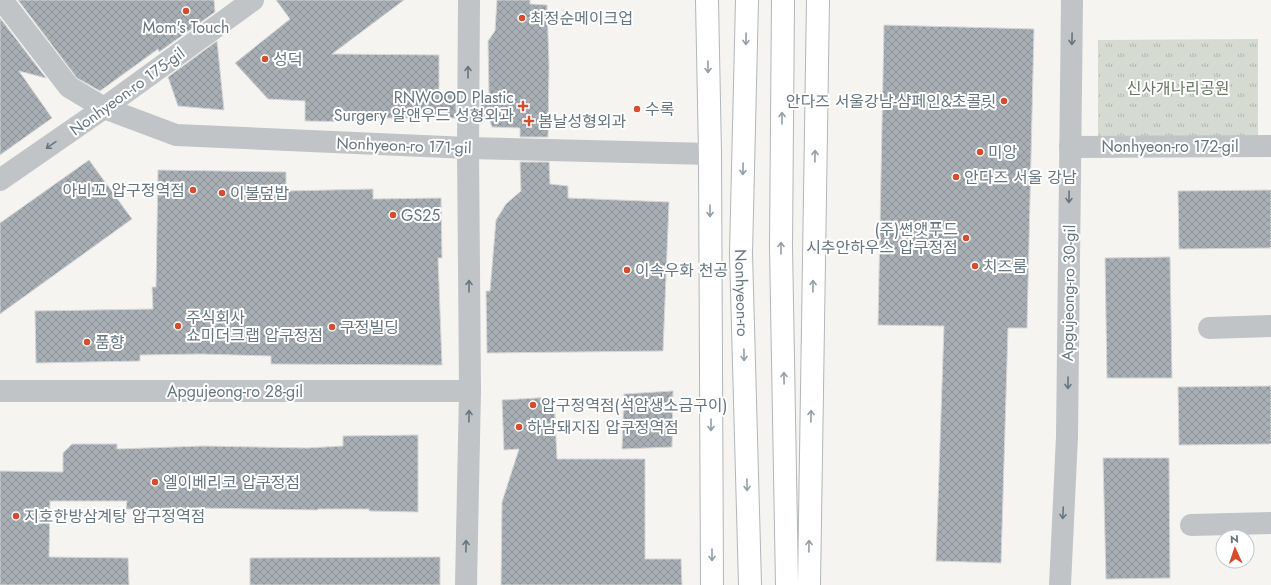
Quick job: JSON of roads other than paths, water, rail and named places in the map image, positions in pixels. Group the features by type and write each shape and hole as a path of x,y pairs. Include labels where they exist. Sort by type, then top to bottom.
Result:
{"main road":[{"name":"Nonhyeon-ro","path":"707,0 710,154 712,585"},
{"name":"Nonhyeon-ro","path":"747,0 741,253 750,585"},
{"path":"783,0 781,248 787,585"},
{"path":"808,585 818,0"}],"street":[{"name":"Nonhyeon-ro 171-gil","path":"2,0 69,87 104,108 176,135 468,148 710,154"},
{"name":"Nonhyeon-ro 175-gil","path":"0,180 104,108 253,0"},
{"path":"466,585 470,391 468,148 469,0"},
{"name":"Apgujeong-ro 30-gil","path":"1060,585 1067,437 1072,0"},
{"name":"Nonhyeon-ro 172-gil","path":"1070,147 1271,146"},
{"path":"1209,328 1271,326"},
{"name":"Apgujeong-ro 28-gil","path":"0,391 470,391"},
{"path":"1191,525 1271,523"}],"place":[{"name":"Mom's Touch","path":"186,11"},
{"name":"최정순메이크업","path":"522,18"},
{"name":"성덕","path":"265,59"},
{"name":"안다즈 서울강남-샴페인&초콜릿","path":"1004,101"},
{"name":"RNWOOD Plastic Surgery 알앤우드 성형외과","path":"523,106"},
{"name":"수록","path":"637,109"},
{"name":"봄날성형외과","path":"529,121"},
{"name":"미앙","path":"980,152"},
{"name":"안다즈 서울 강남","path":"956,177"},
{"name":"아비꼬 압구정역점","path":"193,190"},
{"name":"이불덮밥","path":"222,193"},
{"name":"GS25","path":"393,215"},
{"name":"(주)썬앳푸드 시추안하우스 압구정점","path":"966,238"},
{"name":"치즈룸","path":"975,266"},
{"name":"이속우화 천공","path":"627,270"},
{"name":"주식회사 쇼미더크랩 압구정점","path":"178,326"},
{"name":"구정빌딩","path":"332,327"},
{"name":"품향","path":"87,342"},
{"name":"압구정역점(석암생소금구이)","path":"533,405"},
{"name":"하남돼지집 압구정역점","path":"519,427"},
{"name":"엘이베리코 압구정점","path":"155,482"},
{"name":"지호한방삼계탕 압구정역점","path":"16,516"}],"park label":[{"name":"신사개나리공원","path":"1178,88"}]}
